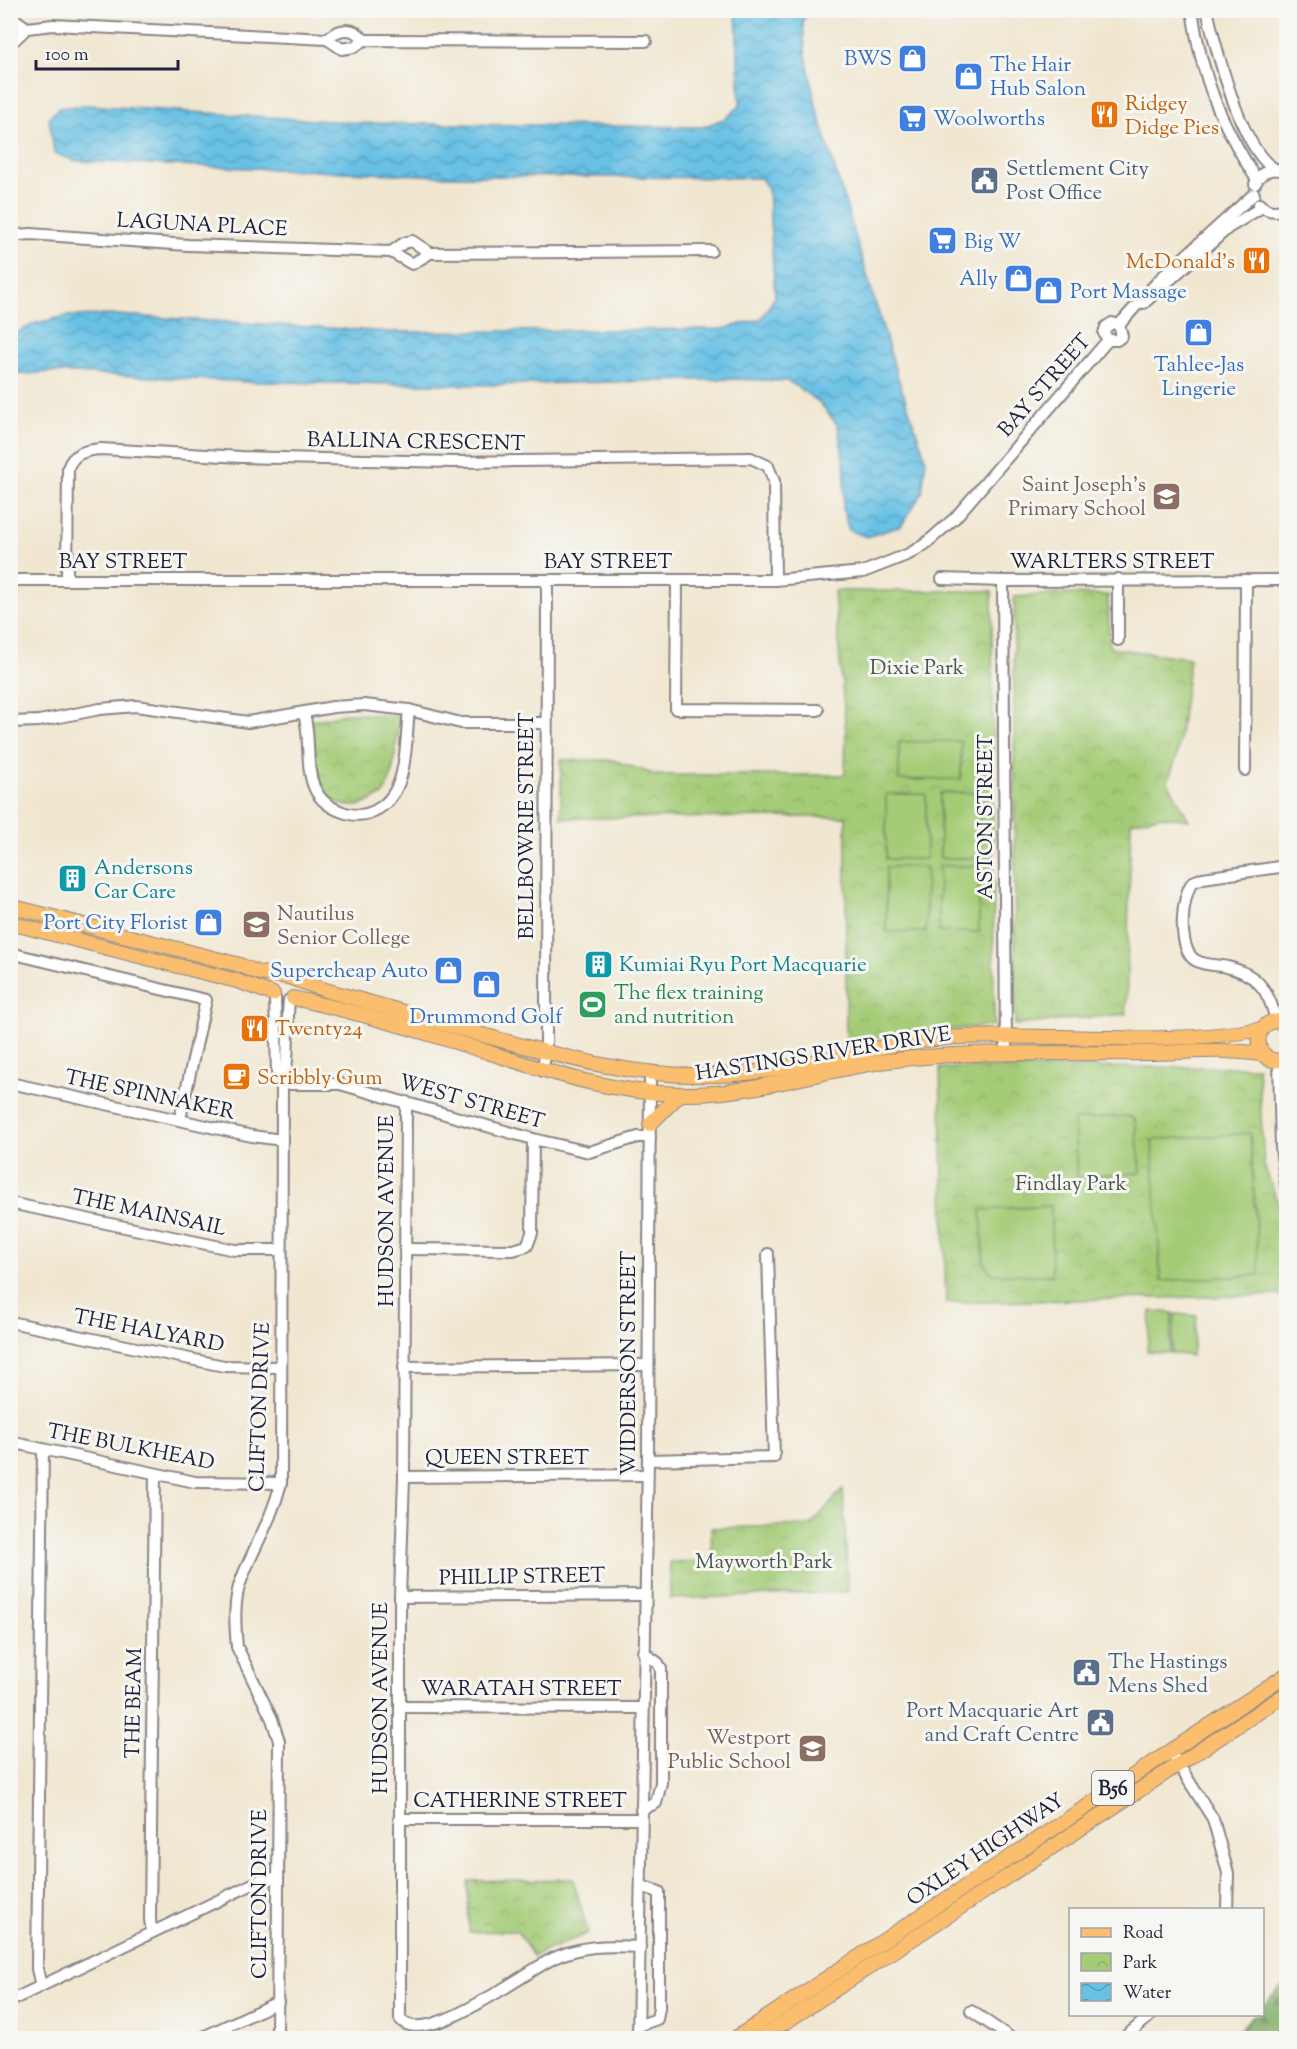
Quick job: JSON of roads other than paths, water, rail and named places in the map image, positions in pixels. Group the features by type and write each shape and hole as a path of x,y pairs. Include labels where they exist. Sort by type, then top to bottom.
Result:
{"main road":[{"name":"HASTINGS RIVER DRIVE","path":"10,906 285,978 545,1053 598,1066 650,1074 717,1075 756,1071 884,1046 958,1037 1173,1037 1230,1034 1262,1029"},
{"name":"HASTINGS RIVER DRIVE","path":"10,922 237,981 283,998 483,1051 590,1084 650,1092 680,1094 754,1089 866,1064 909,1057 1006,1052 1061,1054 1231,1050 1283,1060"},
{"path":"285,978 297,989 283,998 272,984 285,978"},
{"path":"1264,1055 1258,1041 1262,1029 1282,1022"},
{"path":"650,1131 680,1094"},
{"name":"OXLEY HIGHWAY","path":"736,2038 1287,1675"},
{"name":"OXLEY HIGHWAY","path":"761,2038 1287,1694"}],"street":[{"path":"1192,10 1206,78 1215,105 1230,137 1257,180"},
{"path":"1207,10 1224,73 1254,147 1265,163 1287,172"},
{"path":"10,16 27,28"},
{"path":"10,44 27,28 53,25 327,39 342,49 354,47 364,40 646,41"},
{"path":"327,39 337,32 349,30 358,33 364,40"},
{"path":"1275,169 1268,170 1257,180 1254,194 1262,207 1269,211 1284,212"},
{"name":"BAY STREET","path":"10,580 776,580 863,572 901,558 924,544 955,518 1108,340 1117,340 1122,336 1122,321 1160,279 1254,194"},
{"name":"BAY STREET","path":"1122,321 1165,286 1228,228 1262,207"},
{"name":"LAGUNA PLACE","path":"11,236 30,234 188,244 391,252 412,264 430,253 711,251"},
{"name":"LAGUNA PLACE","path":"391,252 404,243 412,242 430,253"},
{"name":"BALLINA CRESCENT","path":"68,580 68,468 70,462 80,453 101,449 252,457 441,462 751,458 768,466 774,481 776,580"},
{"name":"WARLTERS STREET","path":"942,579 1003,581 1285,579"},
{"path":"1118,579 1118,640"},
{"path":"677,580 676,710 818,710"},
{"path":"1245,770 1246,580"},
{"name":"BELLBOWRIE STREET","path":"543,1071 545,1053 547,581"},
{"name":"ASTON STREET","path":"1003,581 1006,1052"},
{"path":"10,722 39,721 100,708 136,706 248,723 333,707 364,705 409,710 461,723 546,723"},
{"path":"304,714 309,729 314,788 324,803 339,812 358,816 388,804 400,786 409,710"},
{"path":"1282,1022 1270,998 1249,973 1204,964 1190,957 1184,943 1184,897 1193,882 1203,878 1287,866"},
{"path":"10,953 206,1000 180,1119"},
{"name":"CLIFTON DRIVE","path":"277,2038 279,1741 272,1719 237,1647 236,1599 241,1579 274,1512 281,1483 282,1084 286,1074 283,998"},
{"path":"1283,1060 1281,1147 1287,1186"},
{"name":"WIDDERSON STREET","path":"638,2038 648,1460 650,1074"},
{"name":"THE SPINNAKER","path":"10,1083 252,1136 282,1140"},
{"name":"WEST STREET","path":"282,1084 340,1084 533,1139 589,1152 650,1131"},
{"name":"HUDSON AVENUE","path":"406,1102 398,2007 405,2029 415,2036 429,2036 457,2025 549,1960 579,1948 608,1944 640,1947"},
{"path":"405,1249 513,1250 527,1245 532,1233 533,1139"},
{"name":"THE MAINSAIL","path":"10,1203 235,1250 281,1250"},
{"path":"648,1460 774,1457 768,1254"},
{"name":"THE HALYARD","path":"10,1322 224,1366 281,1366"},
{"path":"404,1367 648,1365"},
{"name":"THE BULKHEAD","path":"10,1442 195,1482 281,1483"},
{"path":"41,1986 37,1957 43,1449"},
{"name":"THE BEAM","path":"152,1932 150,1920 155,1474"},
{"name":"QUEEN STREET","path":"404,1477 647,1475"},
{"name":"PHILLIP STREET","path":"400,1597 644,1594"},
{"path":"641,1815 658,1800 661,1783 661,1669 658,1663 644,1652"},
{"name":"WARATAH STREET","path":"400,1707 642,1708"},
{"path":"1170,1751 1213,1819 1228,1873 1227,1908"},
{"name":"CATHERINE STREET","path":"399,1819 641,1815"},
{"path":"10,2001 263,1879 278,1878"},
{"path":"640,2025 658,2017 659,1996 659,1892 641,1886"},
{"path":"201,2038 278,2002"},
{"path":"971,2011 1011,2038"},
{"path":"1124,2038 1150,2016"}],"water":[{"path":"736,11 808,11 803,21 805,51 816,106 898,378 926,459 922,493 901,526 867,537 849,530 843,510 845,469 838,426 819,402 788,381 734,379 491,385 251,382 54,372 11,375 11,336 36,323 67,316 117,315 392,332 723,329 761,319 775,297 768,189 761,178 443,176 76,161 54,153 49,117 59,108 86,105 360,123 703,127 726,118 740,106"}],"place":[{"name":"BWS","path":"913,58"},
{"name":"The Hair Hub Salon","path":"969,76"},
{"name":"Ridgey Didge Pies","path":"1104,115"},
{"name":"Woolworths","path":"912,118"},
{"name":"Settlement City Post Office","path":"985,180"},
{"name":"Big W","path":"943,241"},
{"name":"McDonald's","path":"1256,261"},
{"name":"Ally","path":"1019,278"},
{"name":"Port Massage","path":"1049,291"},
{"name":"Tahlee-Jas Lingerie","path":"1199,333"},
{"name":"Saint Joseph's Primary School","path":"1167,496"},
{"name":"Andersons Car Care","path":"73,879"},
{"name":"Port City Florist","path":"209,922"},
{"name":"Nautilus Senior College","path":"256,925"},
{"name":"Kumiai Ryu Port Macquarie","path":"598,964"},
{"name":"Supercheap Auto","path":"449,970"},
{"name":"Drummond Golf","path":"486,985"},
{"name":"The flex training and nutrition","path":"593,1004"},
{"name":"Twenty24","path":"254,1028"},
{"name":"Scribbly Gum","path":"236,1077"},
{"name":"The Hastings Mens Shed","path":"1087,1673"},
{"name":"Port Macquarie Art and Craft Centre","path":"1100,1722"},
{"name":"Westport Public School","path":"812,1749"}],"park label":[{"name":"Dixie Park","path":"917,667"},
{"name":"Findlay Park","path":"1071,1183"},
{"name":"Mayworth Park","path":"764,1561"}]}
